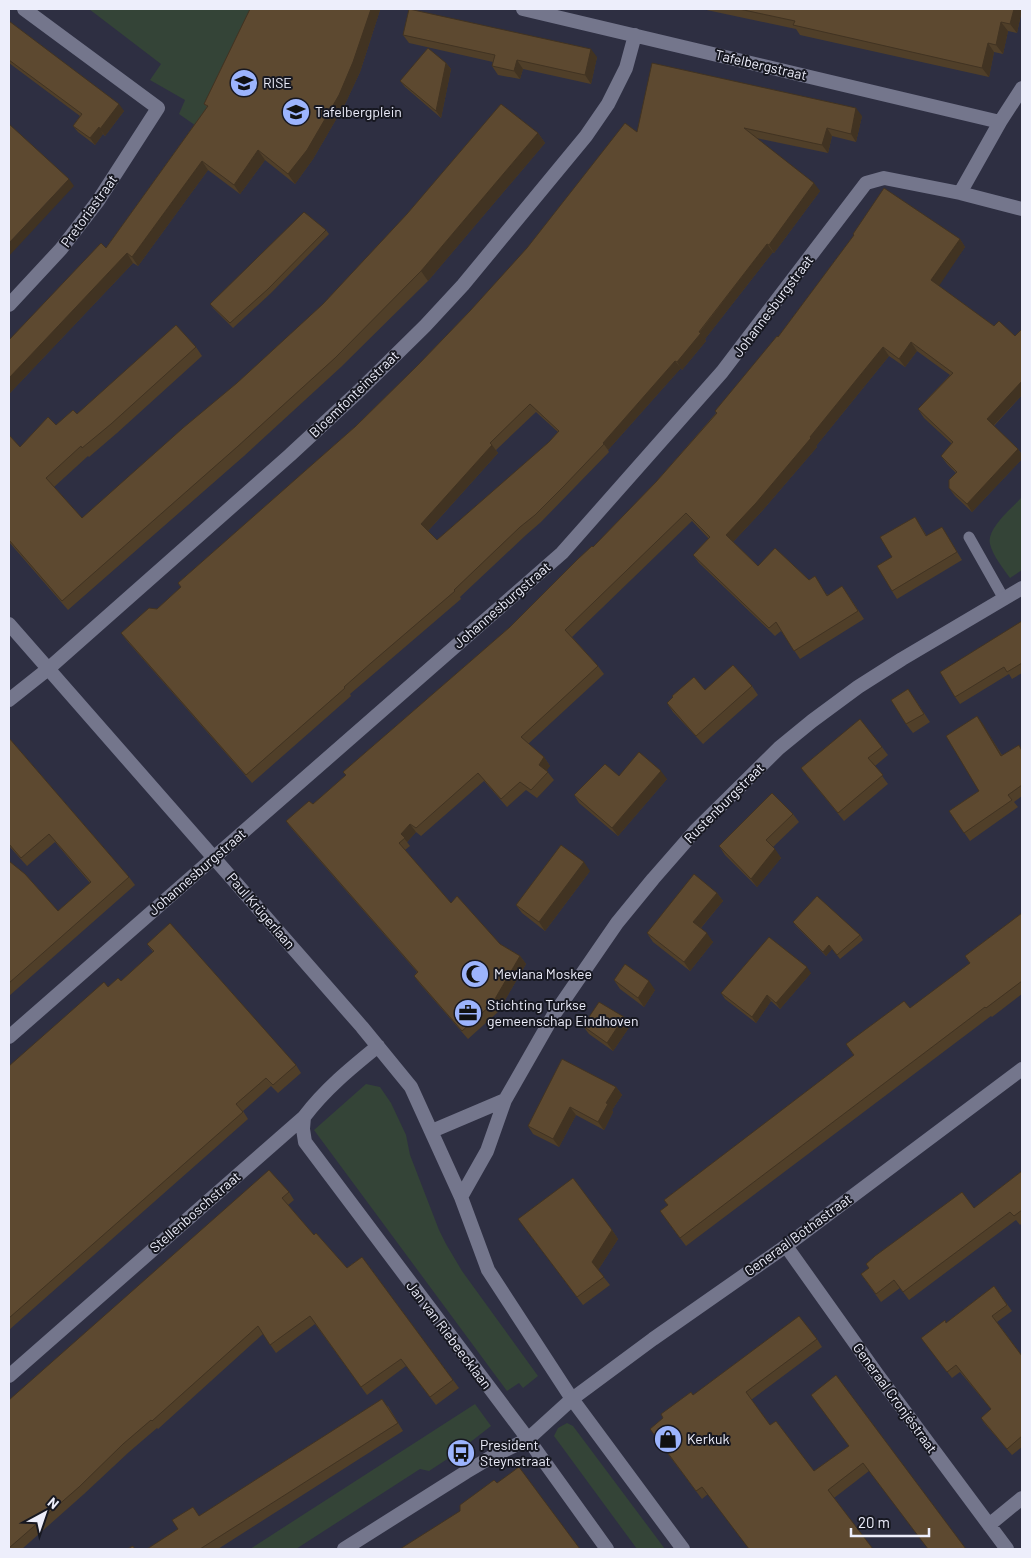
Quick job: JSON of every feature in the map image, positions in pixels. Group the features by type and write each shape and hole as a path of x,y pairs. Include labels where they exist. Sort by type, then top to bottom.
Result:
{"street":[{"name":"Pretoriastraat","path":"9,305 61,249 98,201 158,108 24,9"},
{"name":"Tafelbergstraat","path":"522,9 1000,122"},
{"name":"Bloemfonteinstraat","path":"9,700 48,669 290,455 358,392 432,319 470,277 586,136 608,104 626,68 635,35"},
{"path":"1022,88 1000,122 960,194 1022,209"},
{"name":"Johannesburgstraat","path":"9,1037 562,552 722,372 866,183 884,178 960,194"},
{"name":"Rustenburgstraat","path":"461,1197 487,1151 505,1100 553,1016 594,954 653,878 702,824 779,748 858,687 1022,588"},
{"name":"Paul Krügerlaan","path":"9,624 378,1046 411,1088 461,1197"},
{"name":"Stellenboschstraat","path":"9,1376 304,1117 317,1100 338,1079 378,1046"},
{"name":"Generaal Bothastraat","path":"572,1399 652,1339 786,1246 1022,1069"},
{"path":"432,1131 505,1100"},
{"name":"Jan van Riebeecklaan","path":"304,1117 302,1129 306,1142 528,1439 607,1549"},
{"path":"461,1197 488,1270 572,1399 683,1549"},
{"name":"Generaal Cronjéstraat","path":"786,1246 877,1374 1007,1549"},
{"path":"344,1549 466,1472 528,1439 572,1399"},
{"path":"989,1525 1022,1498"}],"lane":[{"path":"969,537 1004,598"}],"green space":[{"path":"89,9 256,9 199,128 179,114 185,100 150,80 161,64"},
{"path":"1022,497 1022,570 1010,578 993,553 990,538 996,525"},
{"path":"366,1084 380,1087 391,1103 406,1135 410,1155 446,1244 462,1271 538,1376 523,1388 519,1383 507,1391 314,1130"},
{"path":"475,1404 491,1426 455,1454 429,1471 420,1469 296,1549 250,1549"},
{"path":"567,1423 573,1426 665,1549 637,1549 554,1436 558,1428"}],"building":[{"path":"250,9 371,9 353,62 339,95 307,150 288,174 258,150 234,185 202,161 132,257 127,253 9,378 9,340 101,243 106,248 208,106 204,104"},
{"path":"409,9 591,49 585,75 517,60 514,71 492,66 495,55 403,35"},
{"path":"739,9 1014,9 1010,24 1001,22 996,45 988,43 982,68 793,25 795,21"},
{"path":"9,21 119,104 100,129 99,127 90,138 73,126 82,114 9,60"},
{"path":"428,48 446,63 436,111 400,81"},
{"path":"652,63 856,108 851,134 827,128 822,145 744,128 814,183 769,245 767,244 677,362 675,361 604,444 564,486 455,591 246,775 121,633 149,608 157,609 181,587 178,583 356,426 470,311 527,248 625,123 637,132","holes":["530,404 559,431 549,442 437,540 421,524 492,445 490,443"]},
{"path":"501,104 538,133 421,271 335,358 62,601 9,540 9,435 20,447 48,417 56,425 73,410 77,414 176,325 196,347 111,424 82,448 81,446 46,478 82,518 183,428 237,383 323,304 407,214"},
{"path":"9,124 69,179 9,243"},
{"path":"884,188 960,239 931,280 994,326 999,321 1015,336 1022,329 1022,381 987,419 1018,449 967,504 949,488 949,480 957,472 941,456 953,442 918,409 953,373 911,342 899,359 883,347 811,438 726,535 758,566 775,548 809,580 815,576 827,596 842,586 858,611 794,651 776,622 769,628 693,555 710,537 686,513 565,630 598,666 521,737 544,757 539,765 548,772 531,790 520,782 501,799 478,773 416,828 410,824 401,834 405,838 399,843 451,903 457,896 500,944 520,956 492,1004 462,1031 414,976 418,972 286,821 309,801 313,804 346,775 343,772 510,627 578,559 593,547 656,482 717,413 715,411 778,337 854,235"},
{"path":"304,212 326,230 268,289 230,323 210,304"},
{"path":"915,517 926,536 942,527 957,552 892,591 877,566 892,557 880,537"},
{"path":"1022,621 1022,663 1007,672 1004,667 955,697 940,672"},
{"path":"733,665 752,686 696,736 667,703 672,696 694,677 705,690"},
{"path":"908,689 924,714 906,724 891,700"},
{"path":"977,716 1001,756 1019,745 1022,751 1022,785 1008,795 1012,800 964,833 949,811 979,791 946,736"},
{"path":"860,719 882,747 868,758 883,775 838,813 801,768"},
{"path":"9,738 129,877 9,983 9,861 25,874 58,911 91,882 49,834 21,858 9,844"},
{"path":"639,752 661,771 612,828 574,795 605,764 619,776"},
{"path":"772,793 793,814 766,840 775,849 751,879 719,846"},
{"path":"561,845 584,862 539,922 516,905"},
{"path":"694,874 717,893 693,922 707,933 684,962 647,933"},
{"path":"817,896 860,935 837,955 829,945 823,952 793,922"},
{"path":"1022,913 1022,981 680,1238 660,1211 668,1205 664,1200 854,1055 846,1044 904,1001 910,1008 970,963 965,956"},
{"path":"170,923 296,1065 273,1085 266,1078 236,1104 243,1112 9,1318 9,1066 104,982 108,987 118,978 121,981 154,951 147,944"},
{"path":"769,937 807,967 776,1003 767,995 752,1017 721,993"},
{"path":"625,964 649,981 638,998 614,980"},
{"path":"599,1002 624,1017 607,1043 583,1026"},
{"path":"562,1059 616,1087 606,1103 608,1104 598,1122 570,1107 553,1139 528,1126"},
{"path":"269,1170 289,1192 282,1198 314,1235 316,1233 347,1268 362,1257 453,1380 430,1397 401,1359 361,1387 310,1316 270,1345 258,1326 152,1421 123,1444 79,1487 9,1548 9,1400"},
{"path":"1022,1171 1022,1210 1014,1216 1010,1212 903,1292 894,1280 876,1294 861,1274 869,1268 866,1264 875,1256 962,1192 974,1208"},
{"path":"573,1178 612,1230 592,1262 604,1277 577,1297 518,1219"},
{"path":"994,1286 1007,1305 992,1316 1022,1356 1022,1436 1007,1449 981,1418 991,1409 956,1365 947,1372 921,1338 945,1320 946,1323"},
{"path":"799,1316 817,1339 746,1392 770,1425 776,1421 814,1471 849,1446 811,1395 836,1375 966,1549 928,1549 863,1463 828,1490 873,1549 749,1549 702,1487 696,1491 650,1429 663,1418 661,1414 691,1392 693,1395"},
{"path":"382,1399 398,1423 200,1549 147,1549 178,1529 172,1520 193,1507 199,1516"},
{"path":"519,1467 580,1549 400,1549 460,1511 460,1505 494,1480 497,1483"}],"place":[{"name":"RISE","path":"244,83"},
{"name":"Tafelbergplein","path":"296,112"},
{"name":"Mevlana Moskee","path":"475,974"},
{"name":"Stichting Turkse gemeenschap Eindhoven","path":"468,1013"},
{"name":"Kerkuk","path":"668,1439"},
{"name":"President Steynstraat","path":"461,1453"}]}
